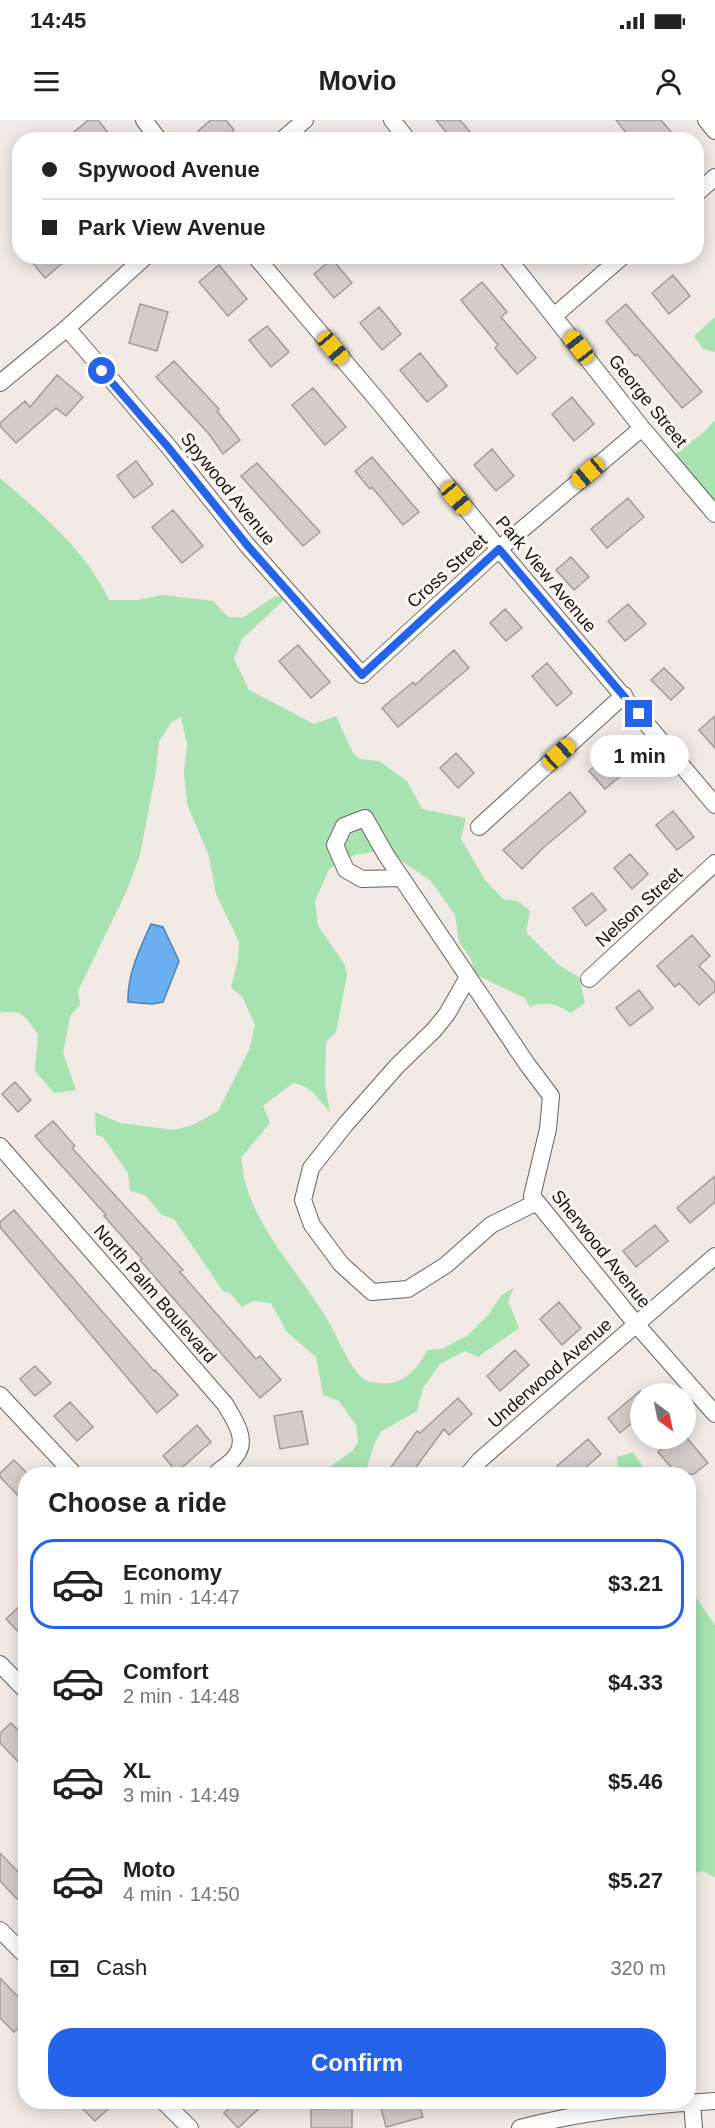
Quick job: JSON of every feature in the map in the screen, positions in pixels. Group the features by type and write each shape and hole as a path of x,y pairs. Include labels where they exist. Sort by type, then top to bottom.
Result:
{"street":[{"path":"291,132 305,120"},
{"path":"392,120 402,132"},
{"path":"706,120 715,131"},
{"path":"0,383 67,328 137,264"},
{"name":"Park View Avenue","path":"262,264 715,805"},
{"name":"George Street","path":"512,264 642,428 715,514"},
{"path":"554,316 614,264"},
{"name":"Spywood Avenue","path":"67,328 247,545 362,675"},
{"name":"Cross Street","path":"362,675 499,549 642,428"},
{"path":"479,827 624,695"},
{"name":"Nelson Street","path":"589,979 715,863"},
{"name":"Sherwood Avenue","path":"400,878 551,1096 548,1129 532,1196 636,1324 715,1414"},
{"path":"468,977 447,1014 434,1030 345,1125 311,1168 303,1200 312,1224 341,1264 372,1292 408,1289 446,1265 491,1225 537,1202"},
{"name":"North Palm Boulevard","path":"0,1146 225,1404 237,1424 241,1441 237,1454 223,1467"},
{"name":"Underwood Avenue","path":"474,1467 715,1256"},
{"path":"0,1395 67,1467"},
{"path":"0,1664 18,1683"},
{"path":"0,1930 18,1948"},
{"path":"696,2102 715,2101"},
{"path":"172,2109 190,2128"},
{"path":"520,2128 554,2119 635,2109"},
{"path":"693,2109 694,2128"}],"green space":[{"path":"715,317 715,352 703,349 694,336"},
{"path":"715,420 715,514 670,458 703,433"},
{"path":"0,478 46,519 75,549 88,565 109,600 137,600 163,595 213,601 228,617 244,617 274,597 289,595 242,639 234,659 249,690 314,724 336,716 353,753 360,759 379,761 407,781 422,809 466,818 461,839 485,880 503,899 518,901 530,911 526,932 560,966 579,977 585,1003 571,1013 551,1004 530,1007 525,998 474,974 471,959 459,942 455,915 430,880 398,859 374,852 354,855 329,869 315,901 318,926 344,963 347,975 336,1032 326,1042 325,1085 330,1112 306,1087 293,1083 263,1106 270,1123 241,1158 245,1182 260,1220 314,1298 353,1367 365,1380 387,1384 408,1375 419,1364 427,1350 442,1349 468,1335 488,1315 501,1296 514,1287 508,1301 519,1328 478,1357 465,1351 440,1364 423,1388 417,1411 382,1431 375,1442 367,1467 330,1467 353,1450 358,1442 356,1425 339,1401 323,1395 316,1357 286,1331 271,1303 254,1301 242,1307 230,1293 223,1291 174,1219 162,1215 145,1195 130,1191 128,1173 103,1137 96,1135 95,1112 120,1123 174,1130 193,1125 218,1111 249,1050 255,1025 242,996 231,988 238,960 239,942 216,894 209,856 187,804 184,773 187,745 181,717 172,722 159,741 156,771 140,855 127,890 78,991 80,1005 70,1016 63,1053 76,1090 54,1093 35,1071 38,1034 27,1019 19,1013 0,1013"},
{"path":"633,1452 643,1467 618,1467 617,1457"},
{"path":"696,1597 715,1625 715,1878 702,1872 696,1873"}],"water":[{"path":"151,924 163,927 179,961 163,1002 152,1004 128,1002 132,972"}],"building":[{"path":"88,120 98,120 108,132 74,132"},
{"path":"211,120 226,120 234,130 232,132 198,131"},
{"path":"436,120 460,120 470,132 446,132"},
{"path":"616,120 661,120 671,132 626,132"},
{"path":"34,264 62,264 45,278"},
{"path":"326,264 336,264 352,283 334,298 314,274"},
{"path":"219,265 247,299 228,316 199,282"},
{"path":"673,275 690,296 669,314 652,293"},
{"path":"482,282 507,312 501,317 536,358 517,374 495,348 498,345 461,300"},
{"path":"140,304 168,312 157,351 129,343"},
{"path":"626,304 702,392 682,408 606,321"},
{"path":"379,307 401,334 382,350 360,323"},
{"path":"267,326 289,352 271,367 249,340"},
{"path":"420,353 447,386 427,402 400,370"},
{"path":"174,361 219,409 217,411 240,440 223,454 209,434 156,377"},
{"path":"57,375 83,397 66,416 56,408 16,443 0,426 0,423 25,401 30,407"},
{"path":"313,388 346,427 325,445 292,405"},
{"path":"572,397 594,424 574,441 552,414"},
{"path":"492,449 514,476 496,491 474,465"},
{"path":"372,457 419,512 403,525 372,487 370,489 355,471"},
{"path":"136,461 153,484 134,498 117,476"},
{"path":"257,463 320,532 303,546 241,476"},
{"path":"628,498 644,517 607,548 591,529"},
{"path":"173,510 203,546 182,563 152,527"},
{"path":"571,557 589,577 574,590 556,570"},
{"path":"628,604 646,624 625,641 608,621"},
{"path":"505,609 522,628 506,641 490,623"},
{"path":"298,645 330,682 311,698 279,661"},
{"path":"454,650 469,668 398,727 382,708 413,682 415,685"},
{"path":"547,663 572,693 557,706 532,676"},
{"path":"664,668 684,688 671,700 651,680"},
{"path":"715,716 715,748 699,730"},
{"path":"619,746 635,764 605,789 589,771"},
{"path":"456,753 474,773 458,788 440,768"},
{"path":"570,792 586,812 522,869 503,850"},
{"path":"673,811 694,837 677,850 656,825"},
{"path":"630,854 648,874 632,889 614,868"},
{"path":"592,893 606,910 586,926 573,908"},
{"path":"692,935 710,956 699,966 715,983 715,991 699,1005 679,983 675,987 657,966"},
{"path":"639,990 653,1008 630,1026 616,1008"},
{"path":"15,1082 31,1100 18,1112 2,1094"},
{"path":"53,1121 75,1146 72,1148 183,1270 180,1272 256,1359 260,1356 281,1380 260,1398 140,1260 142,1259 104,1216 106,1215 35,1136"},
{"path":"715,1176 715,1202 690,1223 677,1208"},
{"path":"14,1210 154,1371 178,1395 157,1413 0,1227 0,1222"},
{"path":"655,1225 668,1241 636,1267 623,1251"},
{"path":"559,1302 581,1328 562,1345 540,1319"},
{"path":"515,1350 529,1365 500,1391 487,1376"},
{"path":"35,1366 51,1383 35,1396 20,1379"},
{"path":"458,1398 472,1414 449,1435 444,1429 416,1467 391,1467 417,1431 420,1433"},
{"path":"630,1399 630,1424 620,1433 608,1418"},
{"path":"70,1402 93,1427 77,1441 54,1416"},
{"path":"302,1411 308,1444 280,1449 274,1416"},
{"path":"197,1425 211,1442 183,1467 173,1467 163,1456"},
{"path":"588,1439 601,1454 586,1467 557,1466"},
{"path":"661,1449 696,1449 708,1463 696,1472 696,1467 671,1467 658,1452"},
{"path":"14,1460 21,1467 18,1467 18,1496 0,1477 0,1473"},
{"path":"18,1608 18,1632 6,1619"},
{"path":"11,1723 18,1730 18,1762 0,1743 0,1733"},
{"path":"0,1853 18,1872 18,1898 0,1881"},
{"path":"0,1978 18,1997 18,2029 14,2032 0,2018"},
{"path":"83,2109 108,2109 95,2121"},
{"path":"228,2109 258,2109 238,2128 224,2113"},
{"path":"311,2109 352,2109 352,2128 311,2128"},
{"path":"381,2109 420,2109 423,2117 386,2127"}],"route":[{"path":"102,371 168,447 247,545 362,675 499,549 639,714"}]}
